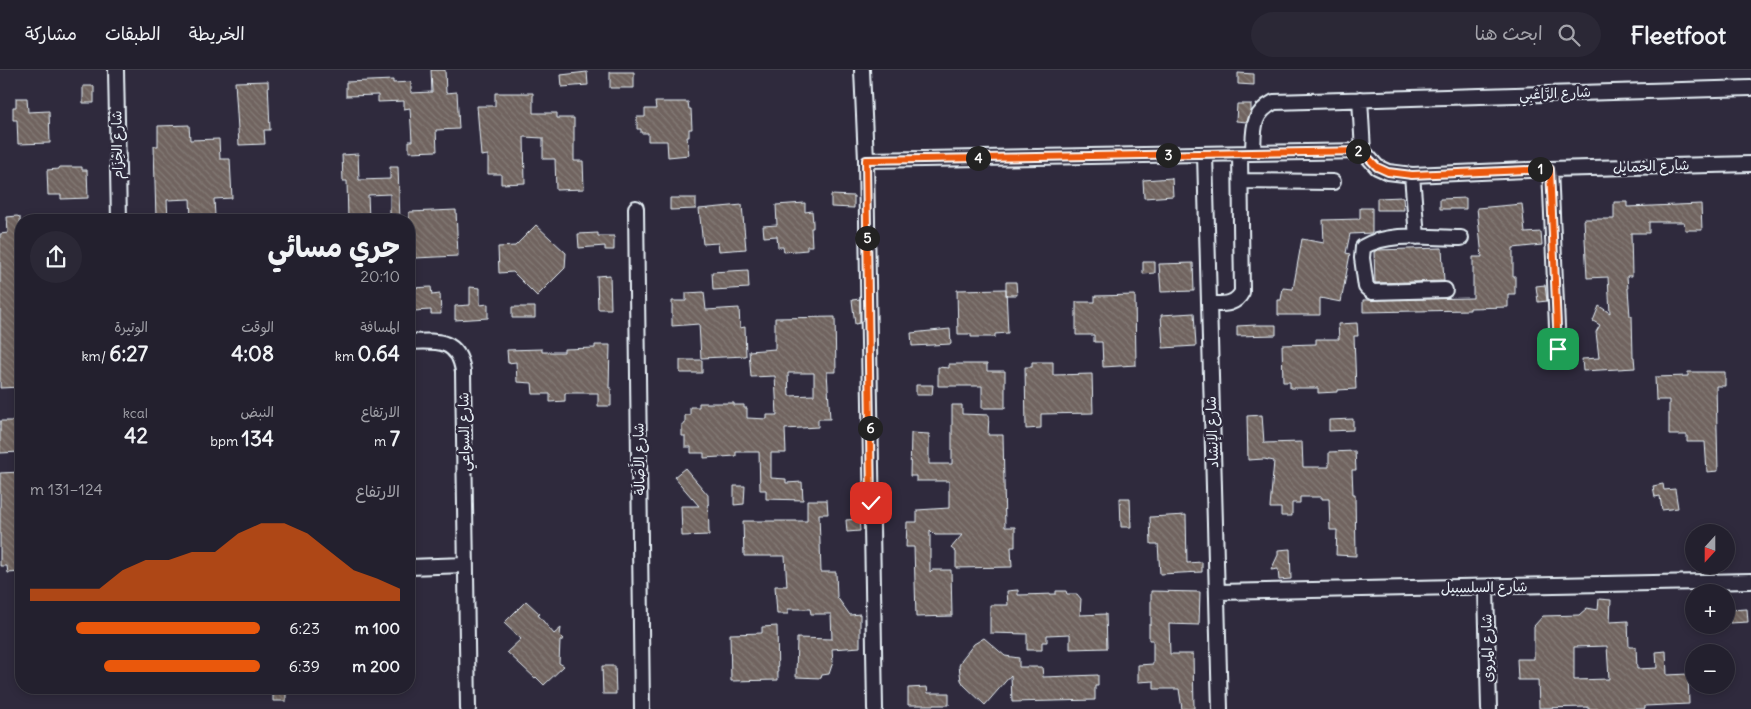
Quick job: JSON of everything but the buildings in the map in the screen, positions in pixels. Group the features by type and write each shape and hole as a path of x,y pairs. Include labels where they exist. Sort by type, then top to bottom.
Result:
{"street":[{"name":"شارع الخِزَام","path":"116,70 119,214"},
{"path":"862,70 866,160 875,709"},
{"name":"شارع الرَّاعْبِي","path":"1247,153 1259,114 1266,106 1274,102 1751,88"},
{"path":"866,160 1362,151 1360,99"},
{"name":"شارع الخمايل","path":"1362,151 1377,167 1388,172 1412,175 1550,169 1751,164"},
{"path":"1209,304 1229,304 1235,302 1242,292 1241,181 1247,153"},
{"name":"شارع الإنشاد","path":"1205,154 1220,709"},
{"path":"1550,169 1558,349"},
{"path":"1412,175 1417,237"},
{"path":"1241,181 1333,182"},
{"name":"شارع الأَصَالَة","path":"636,208 642,709"},
{"path":"1445,290 1372,292 1366,287 1362,258 1363,247 1371,242 1388,238 1461,238"},
{"name":"شارع السواعي","path":"415,342 440,342 457,352 462,361 468,709"},
{"path":"415,567 465,565"},
{"name":"شارع السلسبيل","path":"1217,592 1751,581"},
{"name":"شارع المروى","path":"1486,587 1489,709"}],"route":[{"path":"871,503 866,160 1362,151 1377,167 1388,172 1412,175 1550,169 1558,349"}]}
